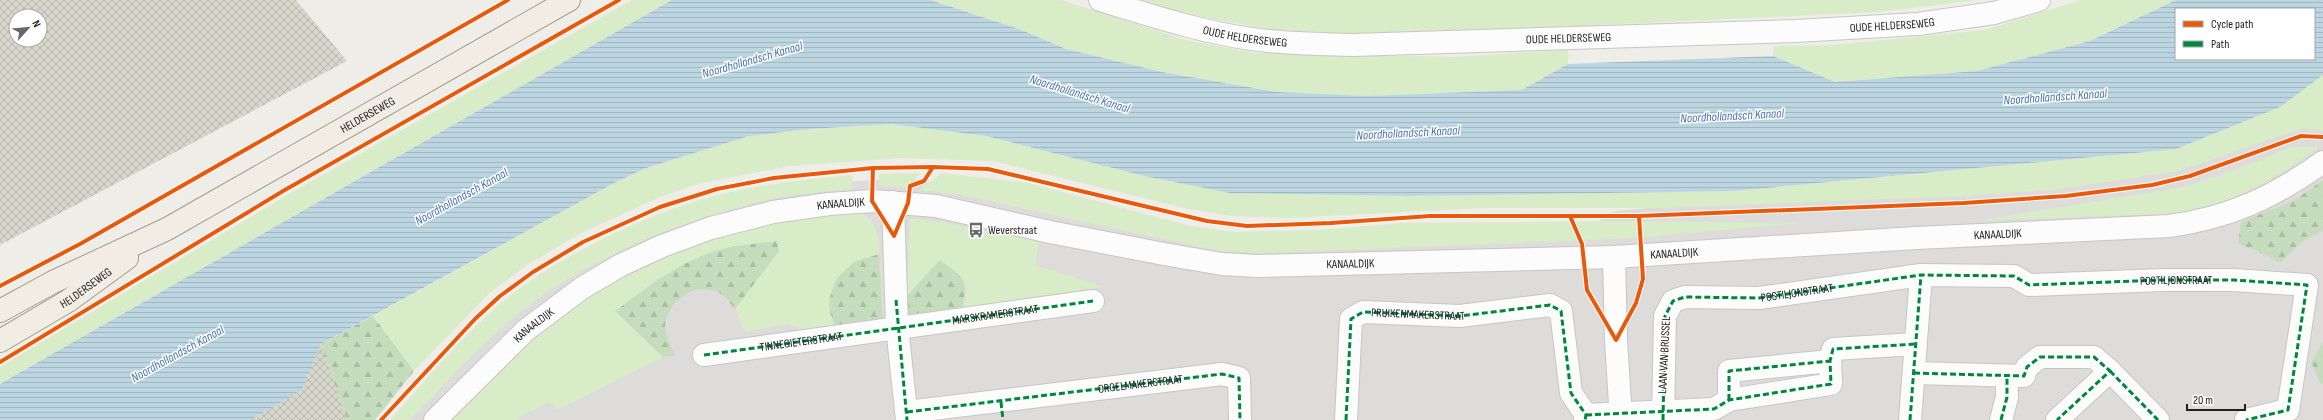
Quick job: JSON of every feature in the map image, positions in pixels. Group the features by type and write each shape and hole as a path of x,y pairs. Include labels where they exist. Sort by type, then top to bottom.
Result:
{"main road":[{"name":"HELDERSEWEG","path":"0,311 53,282 167,229 569,0"},
{"name":"HELDERSEWEG","path":"0,341 68,301 167,229"}],"street":[{"name":"OUDE HELDERSEWEG","path":"1100,0 1164,20 1230,36 1283,43 1353,44 1781,32 1902,25 1960,19 1994,13 2039,0"},
{"name":"KANAALDIJK","path":"435,420 526,330 582,288 621,265 688,236 773,212 829,204 892,202 936,206 1050,232 1222,264 1286,266 1614,257 1916,238 2170,226 2206,220 2252,205 2287,186 2323,162"},
{"path":"892,202 898,328 907,416"},
{"path":"1614,257 1616,340 1621,416"},
{"path":"1910,420 1921,275"},
{"name":"POSTILJONSTRAAT","path":"1673,301 1685,297 1759,298 1921,275 2014,276 2029,285 2162,280 2234,280 2307,285 2288,410 2246,420"},
{"name":"MARSKRAMERSTRAAT","path":"898,328 1093,301"},
{"name":"LAAN VAN BRUSSEL","path":"1561,311 1572,393 1586,418 1662,415 1665,316 1673,301"},
{"name":"PRUIKENMAKERSTRAAT","path":"1346,420 1351,319 1363,312 1460,316 1550,305 1561,311"},
{"name":"TINNEGIETERSTRAAT","path":"704,355 898,328"},
{"path":"1662,415 1714,409 1729,400 1831,384 1830,361 1832,349 1916,344"},
{"path":"1914,373 2024,376 2027,367 2040,357 2094,357 2110,371 2158,420"},
{"path":"2058,420 2110,371"},
{"name":"ORGELMAKERSTRAAT","path":"907,416 1002,411 1222,374 1239,378 1240,420"},
{"path":"2001,420 2007,397 2007,376"}],"shaded area":[{"path":"0,0 296,0 347,61 0,245"},
{"path":"2323,102 2323,420 397,420 505,308 669,220 845,182 907,178 1137,218 1245,241 1586,229 1615,211 2129,164"},
{"path":"321,344 347,420 250,420 302,390"}],"green space":[{"path":"632,0 672,0 0,384 0,367 291,193"},
{"path":"930,0 1061,0 1186,40 1254,53 1451,57 1568,50 1568,64 1522,90 1367,96 1276,92 1162,72 1066,49 1019,29"},
{"path":"1139,0 1979,0 1878,12 1366,36 1268,29 1181,13"},
{"path":"2081,0 2176,0 2090,41 1977,71 1835,82 1773,56 1774,46 1834,45 1985,30"},
{"path":"2323,75 2323,131 2303,128 2179,171 2052,190 1964,196 1660,208 1484,208 1287,218 1231,216 1184,208 993,161 900,158 789,166 701,183 660,197 579,234 527,265 488,294 414,371 373,316 614,183 646,168 749,136 809,129 891,124 986,136 1230,193 1407,196 1734,191 2176,149 2279,107"},
{"path":"2291,147 2319,147 2287,169 2254,188 2218,204 2200,209 2181,213 1975,221 2184,187 2245,166"},
{"path":"921,173 910,183 907,188 879,185 879,174"},
{"path":"942,173 1028,183 1191,226 1236,232 1317,230 1404,223 1631,221 1801,223 1634,238 1266,253 1218,251 957,194 919,190"},
{"path":"852,175 853,189 792,195 740,207 672,229 605,258 544,294 518,314 476,352 410,420 390,420 447,356 493,310 531,281 577,252 627,227 703,199 758,187"},
{"path":"2323,180 2323,231 2303,241 2280,263 2257,251 2238,244 2241,222 2295,200"},
{"path":"859,211 869,219 876,229 879,241 879,254 854,262 837,278 837,332 814,335 788,324 745,332 735,309 779,251 702,256 660,278 616,311 663,357 558,410 550,402 520,417 518,420 447,420 504,360 594,291 679,250 719,234 783,217"},
{"path":"910,218 947,223 1039,241 1035,265 1104,287 962,308 967,288 940,260 907,296"},
{"path":"777,241 779,251 735,309 722,295 709,289 700,289 691,292 677,302 667,317 665,326 667,337 675,355 663,357 615,311 642,291 684,264 699,257 731,247"},
{"path":"879,254 883,326 837,332 830,312 829,299 837,278 854,262"},
{"path":"940,260 962,279 965,290 962,308 907,317 907,296"},
{"path":"373,316 414,371 375,420 347,420 321,344"},
{"path":"2323,342 2323,384 2320,383 2311,362"}],"water":[{"name":"Noordhollandsch Kanaal","path":"672,0 930,0 1019,29 1066,49 1162,72 1276,92 1367,96 1522,90 1568,64 1773,56 1835,82 1977,71 2090,41 2176,0 2323,0 2323,75 2280,107 2176,149 1734,191 1407,196 1230,193 1149,177 986,136 891,124 809,129 749,136 646,168 614,183 321,344 302,390 250,420 0,420 0,384"}],"marked path":[{"path":"1663,420 1665,316 1673,301 1685,297 1759,298 1921,275 2014,276 2029,285 2162,280 2234,280 2307,285 2288,410 2246,420"},
{"path":"1910,420 1921,275"},
{"path":"896,300 907,420"},
{"path":"704,355 1093,301"},
{"path":"1346,420 1351,319 1363,312 1460,316 1550,305 1561,311 1571,393 1586,415 1585,420"},
{"path":"1586,415 1714,409 1729,400 1831,384 1830,361 1833,349 1916,344"},
{"path":"1914,373 2024,376 2027,367 2040,357 2094,357 2110,371 2057,420"},
{"path":"1729,400 1729,371 1830,361"},
{"path":"2110,371 2158,420"},
{"path":"907,412 1222,374 1239,378 1240,420"},
{"path":"2001,420 2007,397 2007,376"},
{"path":"1001,402 1003,420"}],"cycle path":[{"path":"0,286 80,244 508,0"},
{"path":"0,362 283,191 619,0"},
{"path":"381,420 475,319 500,296 533,272 583,242 660,207 717,189 774,178 873,168 933,167 988,169 1207,221 1247,226 1331,223 1430,216 1639,216 1964,203 2066,196 2152,185 2190,176 2301,136 2323,137"},
{"path":"894,236 908,203 910,186 924,181 933,167"},
{"path":"873,168 872,201 894,236"},
{"path":"1570,216 1582,244 1587,290 1616,340"},
{"path":"1616,340 1636,303 1643,279 1639,216"}],"place":[{"name":"Weverstraat","path":"976,230"}]}
